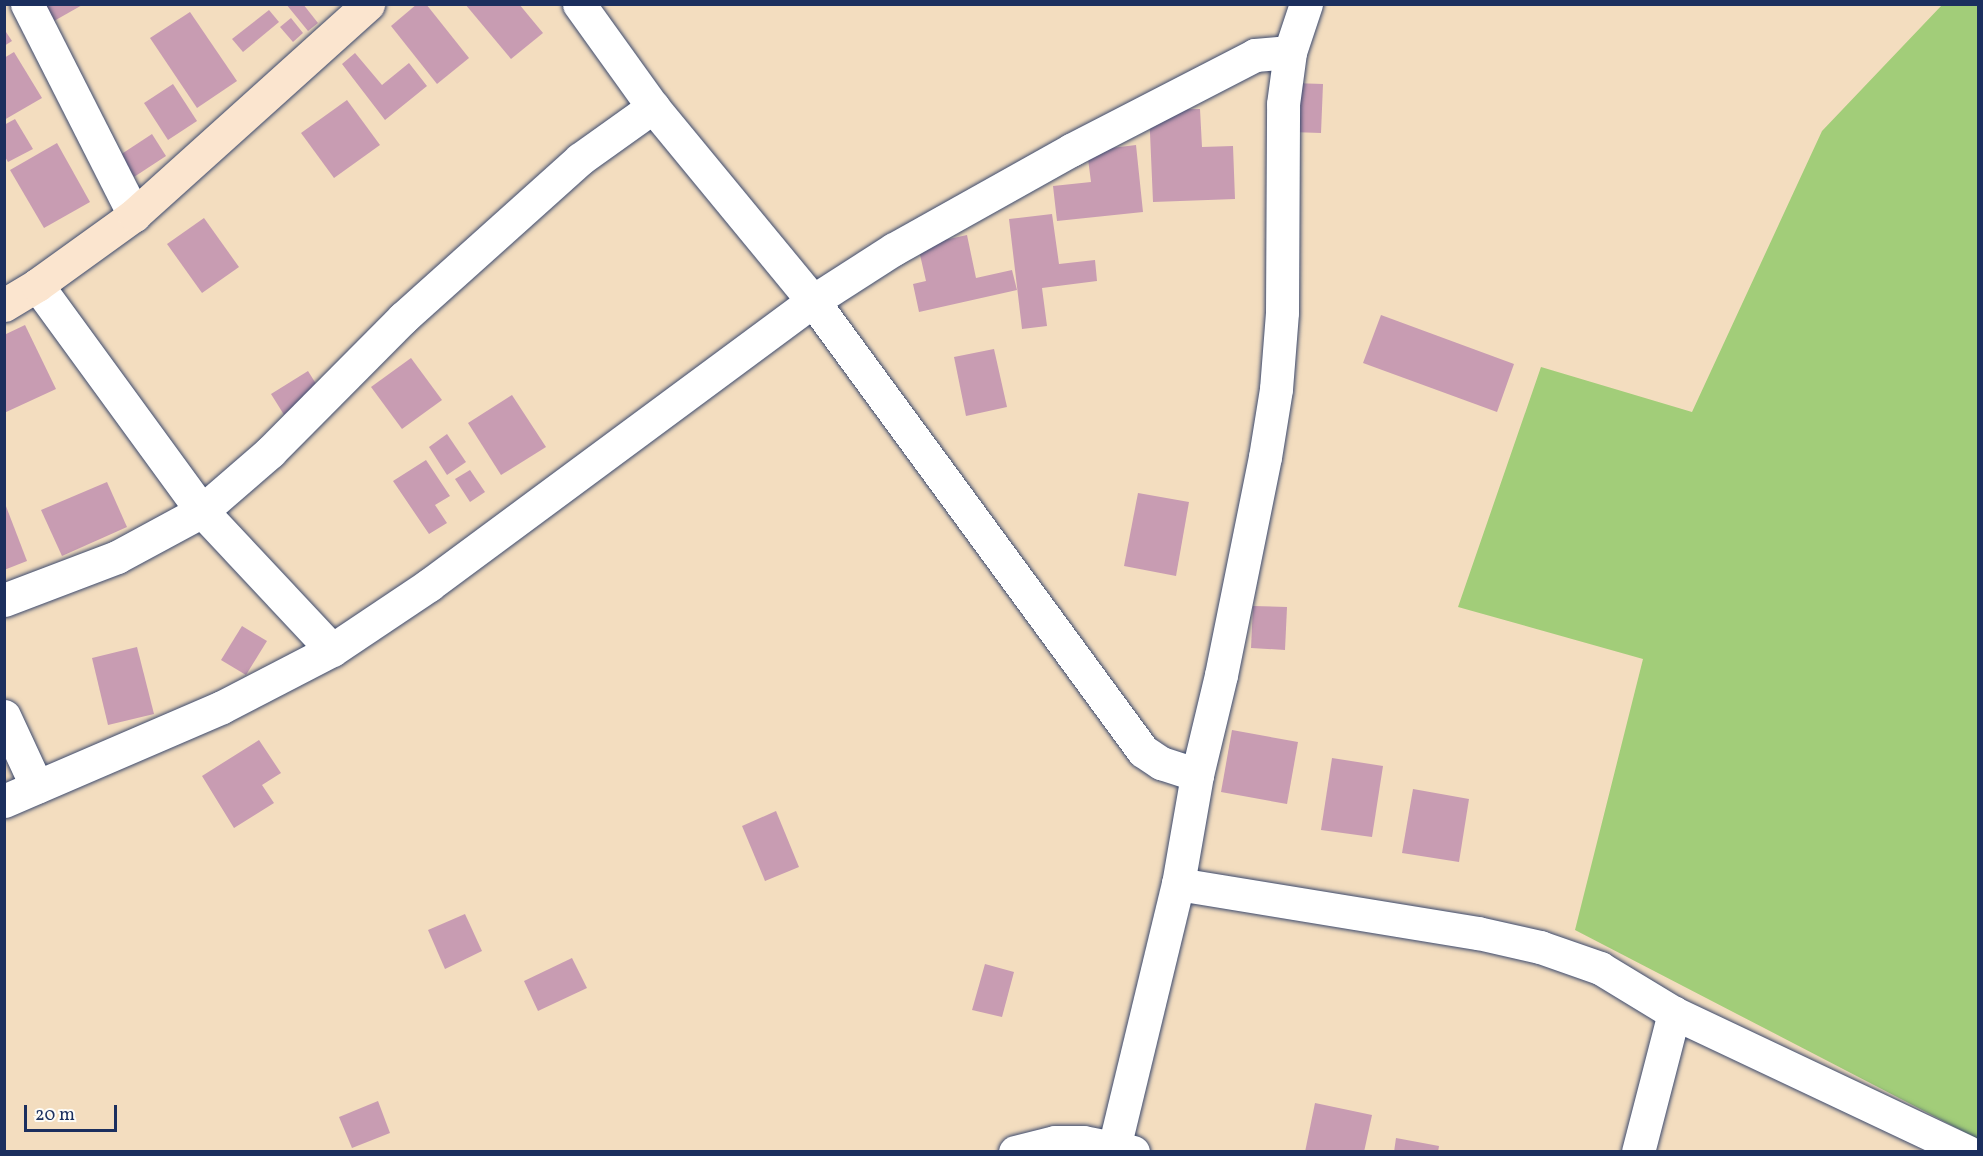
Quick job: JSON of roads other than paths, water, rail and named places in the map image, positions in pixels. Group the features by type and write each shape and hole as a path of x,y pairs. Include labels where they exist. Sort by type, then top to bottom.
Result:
{"street":[{"path":"27,4 134,215"},
{"path":"4,305 37,285 134,215 368,4"},
{"path":"579,4 653,108 813,301 1143,751 1161,763 1197,775"},
{"path":"1015,1152 1055,1142 1120,1150 1178,884 1197,775 1224,663 1265,457 1276,389 1282,312 1283,104 1290,52 1306,4"},
{"path":"4,801 222,706 332,650 429,585 813,301 940,222 1071,150 1255,55 1290,52"},
{"path":"4,600 117,557 202,511 270,452 404,318 580,159 653,108"},
{"path":"37,285 202,511 332,650"},
{"path":"4,716 37,787"},
{"path":"1178,884 1478,933 1539,947 1600,968 1674,1013 1956,1149"},
{"path":"1638,1152 1674,1013"}]}
